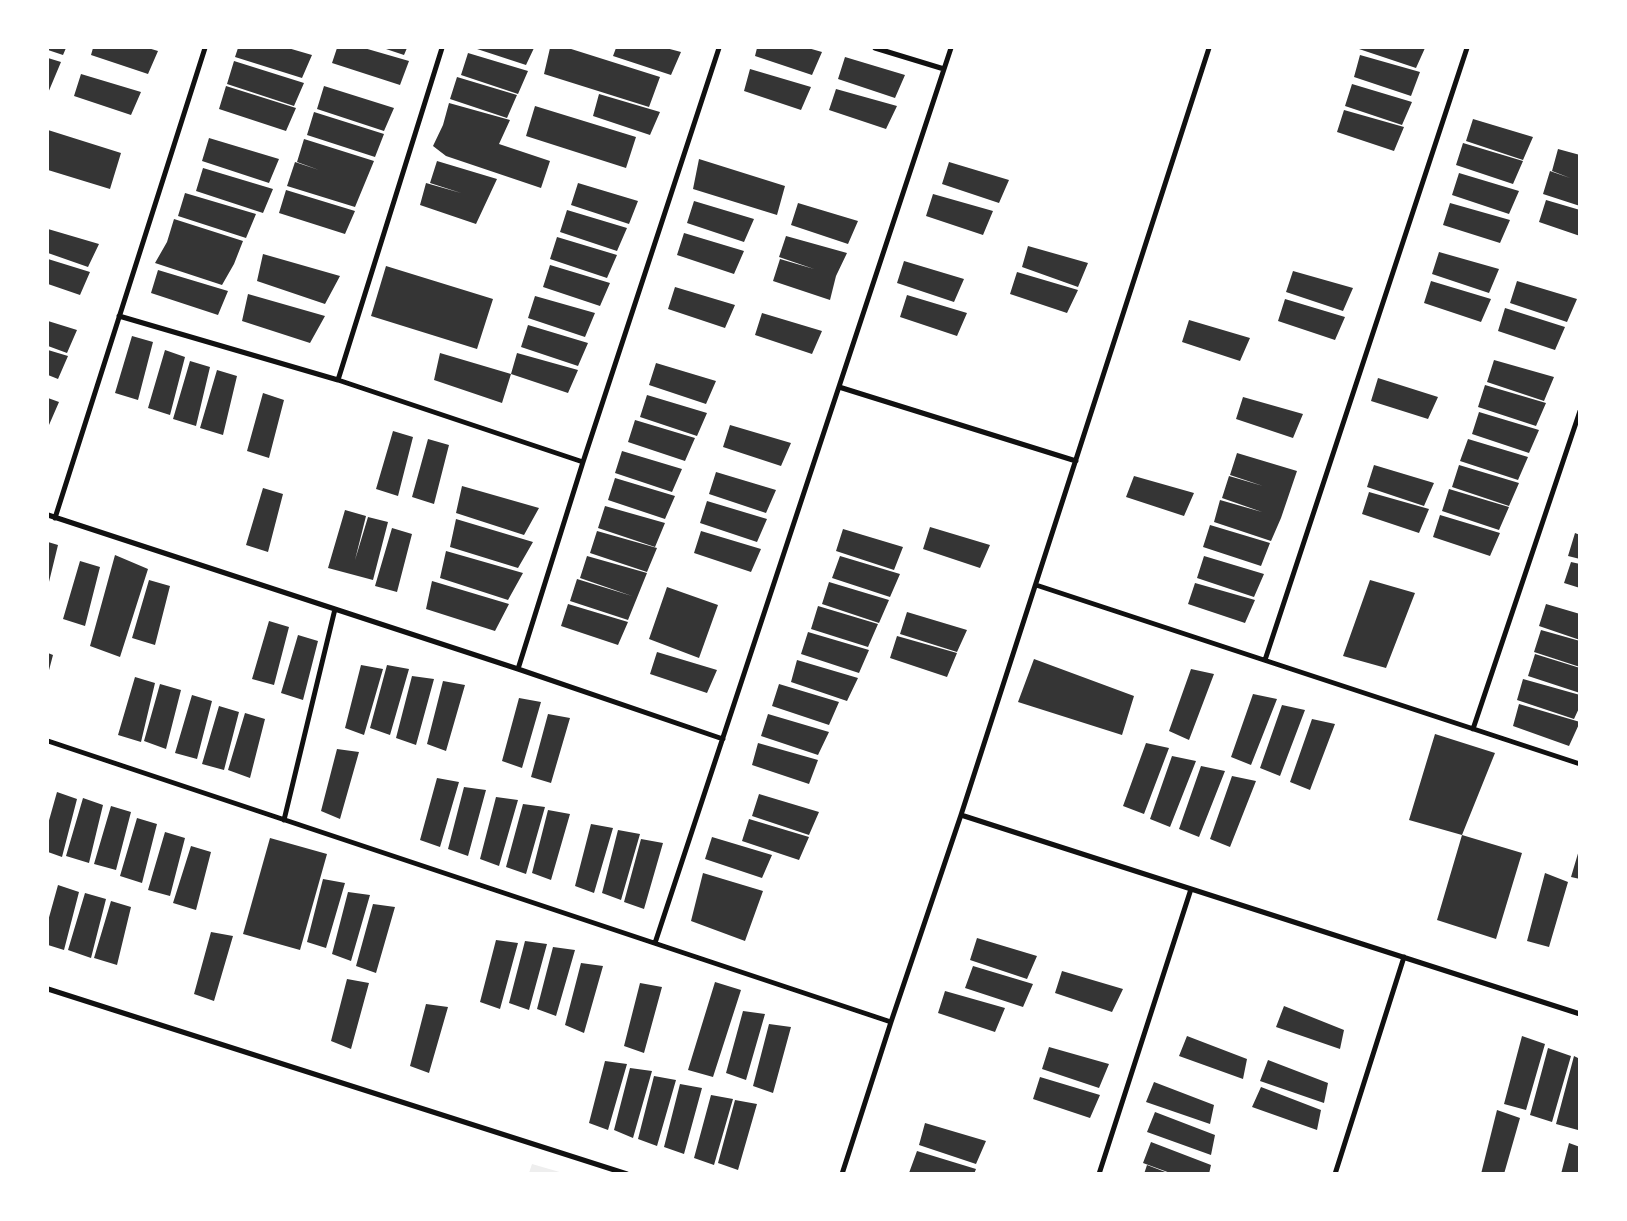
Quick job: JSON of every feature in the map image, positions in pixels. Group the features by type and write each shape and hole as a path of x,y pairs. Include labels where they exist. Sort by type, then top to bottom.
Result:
{"street":[{"path":"55,518 205,48"},
{"path":"338,380 442,48"},
{"path":"518,669 583,462 719,48"},
{"path":"875,48 944,69"},
{"path":"655,943 951,48"},
{"path":"842,1174 1036,585 1209,48"},
{"path":"1265,660 1467,48"},
{"path":"119,316 338,380 583,462"},
{"path":"839,387 1076,461"},
{"path":"1473,729 1580,411"},
{"path":"48,515 518,669 723,739"},
{"path":"1036,585 1580,764"},
{"path":"284,820 335,609"},
{"path":"48,741 891,1022"},
{"path":"961,815 1580,1014"},
{"path":"1099,1174 1191,889"},
{"path":"1334,1174 1404,957"},
{"path":"48,989 628,1174"}],"shaded area":[{"path":"532,1164 563,1173 529,1173"}],"building":[{"path":"48,48 66,48 63,55 48,50"},
{"path":"93,48 148,48 158,51 148,74 91,55"},
{"path":"238,48 288,48 312,55 302,78 235,57"},
{"path":"337,48 364,48 409,61 400,85 332,63"},
{"path":"383,48 407,48 404,55"},
{"path":"474,48 534,48 526,65"},
{"path":"550,48 568,48 660,77 649,107 544,74"},
{"path":"616,48 666,48 681,52 671,75 613,56"},
{"path":"757,48 808,48 822,52 812,75 755,56"},
{"path":"1360,48 1425,48 1416,68"},
{"path":"468,53 528,71 518,94 461,75"},
{"path":"1360,55 1420,72 1411,96 1354,77"},
{"path":"845,57 905,75 895,98 838,79"},
{"path":"48,58 61,62 48,93"},
{"path":"234,61 304,83 294,106 227,84"},
{"path":"750,69 811,87 801,110 744,91"},
{"path":"81,74 141,92 131,115 74,96"},
{"path":"457,77 517,95 507,118 450,99"},
{"path":"1352,84 1412,102 1402,125 1345,106"},
{"path":"226,86 296,108 286,131 219,109"},
{"path":"324,86 394,108 384,131 317,109"},
{"path":"836,89 897,106 886,129 829,110"},
{"path":"599,94 660,112 650,135 593,116"},
{"path":"449,103 510,120 499,144 550,161 541,188 446,156 433,146 443,125"},
{"path":"535,106 636,137 626,168 526,136"},
{"path":"1344,110 1404,127 1394,151 1337,132"},
{"path":"314,112 384,134 375,157 307,135"},
{"path":"1473,119 1533,137 1523,160 1466,141"},
{"path":"48,130 121,153 110,189 48,170"},
{"path":"209,138 279,159 269,183 202,161"},
{"path":"304,139 374,161 355,207 287,186 295,162 319,170 297,162"},
{"path":"1463,143 1523,161 1513,184 1456,165"},
{"path":"1558,149 1580,155 1580,206 1543,194 1550,171 1570,178 1552,171"},
{"path":"699,159 785,186 777,215 693,189"},
{"path":"437,161 497,179 476,224 420,205 426,183 461,193 430,183"},
{"path":"949,162 1009,180 999,203 942,184"},
{"path":"203,168 273,189 263,213 196,191"},
{"path":"1459,173 1519,191 1509,214 1452,195"},
{"path":"578,183 638,201 629,224 571,205"},
{"path":"286,190 355,211 345,234 279,213"},
{"path":"185,193 256,214 246,238 178,216"},
{"path":"933,194 993,211 983,235 926,216"},
{"path":"1546,200 1580,210 1580,236 1539,222"},
{"path":"694,201 754,219 744,242 687,223"},
{"path":"798,203 858,221 848,244 791,225"},
{"path":"1450,203 1510,220 1500,243 1443,225"},
{"path":"567,210 627,228 617,251 560,232"},
{"path":"174,219 243,241 234,264 222,285 155,263 167,242"},
{"path":"48,229 99,244 88,267 48,253"},
{"path":"684,233 744,251 734,274 677,255"},
{"path":"786,236 847,253 836,276 830,300 773,281 780,259 814,269 779,257"},
{"path":"557,237 617,255 607,278 550,259"},
{"path":"1028,246 1088,263 1078,287 1022,267"},
{"path":"1439,252 1499,269 1489,293 1432,274"},
{"path":"263,254 340,276 325,304 257,281"},
{"path":"48,259 90,272 80,295 48,284"},
{"path":"904,261 964,279 954,302 897,283"},
{"path":"550,265 610,283 600,306 543,287"},
{"path":"386,266 493,299 477,349 371,316"},
{"path":"158,270 228,291 218,315 151,293"},
{"path":"1293,271 1353,288 1343,311 1286,292"},
{"path":"1017,272 1078,290 1067,313 1010,294"},
{"path":"1431,281 1491,299 1481,322 1424,303"},
{"path":"1517,281 1577,299 1567,322 1510,303"},
{"path":"675,287 735,305 725,328 668,309"},
{"path":"248,294 325,316 310,343 242,321"},
{"path":"907,295 967,313 957,336 900,317"},
{"path":"535,296 595,313 585,337 528,318"},
{"path":"1285,299 1345,317 1335,340 1278,321"},
{"path":"1505,308 1565,327 1555,350 1498,331"},
{"path":"762,313 822,331 812,354 755,335"},
{"path":"1189,320 1250,338 1240,361 1182,342"},
{"path":"48,321 77,330 67,353 48,346"},
{"path":"528,325 588,343 578,366 521,347"},
{"path":"132,336 153,342 138,400 115,393"},
{"path":"48,350 68,356 58,379 48,375"},
{"path":"165,350 185,357 170,415 148,408"},
{"path":"440,353 511,374 502,403 434,380"},
{"path":"517,353 578,370 568,393 511,374"},
{"path":"1494,360 1554,377 1544,401 1487,382"},
{"path":"190,361 210,367 196,426 173,419"},
{"path":"656,363 716,381 706,404 649,385"},
{"path":"217,370 237,376 223,435 200,428"},
{"path":"1378,378 1438,397 1428,419 1371,401"},
{"path":"1485,385 1546,403 1536,426 1478,407"},
{"path":"263,393 284,400 269,458 247,451"},
{"path":"647,395 707,413 697,436 640,417"},
{"path":"1243,397 1303,414 1293,438 1236,419"},
{"path":"48,398 59,402 49,425 48,424"},
{"path":"1479,412 1539,430 1529,453 1472,434"},
{"path":"635,420 695,438 685,461 628,442"},
{"path":"730,425 791,443 781,466 723,447"},
{"path":"393,431 413,437 398,496 376,489"},
{"path":"428,439 449,445 434,504 412,497"},
{"path":"1468,439 1528,457 1518,480 1460,461"},
{"path":"622,451 682,469 672,492 615,473"},
{"path":"1237,453 1297,471 1271,541 1214,522 1220,500 1262,512 1222,498 1229,476 1263,486 1230,475"},
{"path":"1374,465 1434,483 1424,506 1367,487"},
{"path":"1459,465 1519,483 1509,506 1452,487"},
{"path":"716,472 776,490 766,513 709,494"},
{"path":"1134,476 1194,493 1184,516 1126,497"},
{"path":"615,478 675,496 665,519 608,500"},
{"path":"462,486 539,508 524,535 456,513"},
{"path":"263,488 283,494 268,552 246,545"},
{"path":"1449,489 1509,507 1499,530 1442,511"},
{"path":"1369,492 1429,509 1419,533 1362,514"},
{"path":"707,501 767,519 757,542 700,523"},
{"path":"605,506 665,523 655,547 598,528"},
{"path":"345,510 366,516 355,560 368,517 388,522 373,580 328,568"},
{"path":"1440,515 1500,533 1490,556 1433,537"},
{"path":"456,519 533,542 518,568 450,547"},
{"path":"1210,525 1270,543 1261,566 1203,547"},
{"path":"930,527 990,545 980,568 923,549"},
{"path":"392,528 412,534 397,592 375,586"},
{"path":"843,529 903,547 894,570 836,551"},
{"path":"597,531 657,548 647,572 590,553"},
{"path":"701,531 761,549 751,572 694,553"},
{"path":"1575,533 1580,535 1580,559 1568,556"},
{"path":"48,542 58,545 48,586"},
{"path":"446,551 523,573 508,600 440,578"},
{"path":"115,555 148,569 120,657 90,646"},
{"path":"587,556 647,573 628,620 570,601 577,579 632,596 580,578"},
{"path":"840,556 900,574 890,597 832,578"},
{"path":"1204,556 1264,574 1254,597 1197,578"},
{"path":"80,561 100,567 85,626 63,619"},
{"path":"1571,562 1580,564 1580,588 1564,583"},
{"path":"149,580 170,586 155,645 132,638"},
{"path":"1370,580 1415,593 1386,668 1343,656"},
{"path":"432,581 509,604 495,631 426,609"},
{"path":"829,582 889,600 879,623 822,604"},
{"path":"1195,583 1255,600 1245,623 1188,604"},
{"path":"667,587 718,605 699,658 649,639"},
{"path":"568,604 628,622 618,645 561,626"},
{"path":"1546,604 1580,614 1580,640 1539,626"},
{"path":"818,606 878,624 868,647 811,629"},
{"path":"907,612 967,630 957,652 900,634"},
{"path":"269,621 289,627 274,685 252,679"},
{"path":"1541,630 1580,641 1580,667 1534,652"},
{"path":"808,632 869,650 859,673 801,654"},
{"path":"298,635 318,641 303,700 281,693"},
{"path":"897,636 957,653 947,677 890,658"},
{"path":"657,652 717,670 707,693 650,674"},
{"path":"48,653 53,655 48,674"},
{"path":"1535,654 1580,668 1580,693 1528,676"},
{"path":"1034,659 1134,696 1122,735 1018,702"},
{"path":"797,660 858,678 847,701 791,682"},
{"path":"361,665 383,669 364,735 345,728"},
{"path":"387,665 409,669 390,735 370,728"},
{"path":"1191,669 1214,674 1189,740 1169,731"},
{"path":"412,676 434,679 416,745 396,738"},
{"path":"135,677 155,683 141,742 118,735"},
{"path":"1523,679 1580,695 1580,706 1574,719 1517,700"},
{"path":"443,681 465,685 446,751 427,744"},
{"path":"160,684 181,690 166,749 144,741"},
{"path":"779,684 839,702 829,725 772,706"},
{"path":"1253,694 1277,699 1251,765 1231,757"},
{"path":"192,695 212,701 197,759 175,753"},
{"path":"519,698 541,702 522,768 502,761"},
{"path":"1519,704 1580,722 1569,746 1513,726"},
{"path":"1282,705 1305,710 1280,776 1260,768"},
{"path":"219,706 239,712 224,770 202,764"},
{"path":"245,713 265,719 250,778 228,770"},
{"path":"548,714 570,718 551,783 531,777"},
{"path":"768,714 829,732 818,755 761,736"},
{"path":"1312,719 1335,724 1310,790 1290,782"},
{"path":"1435,734 1495,753 1462,835 1409,820"},
{"path":"758,743 818,760 809,784 752,765"},
{"path":"1146,743 1169,748 1144,814 1123,806"},
{"path":"337,749 359,752 340,819 321,811"},
{"path":"1172,756 1196,761 1170,827 1150,819"},
{"path":"1201,766 1225,771 1199,837 1179,829"},
{"path":"1232,776 1256,781 1230,847 1210,839"},
{"path":"437,778 459,782 440,847 420,840"},
{"path":"464,787 486,790 468,856 448,849"},
{"path":"57,792 77,799 62,857 48,852 48,824"},
{"path":"759,794 819,812 809,835 752,816"},
{"path":"496,797 518,800 499,866 480,859"},
{"path":"83,798 103,805 89,863 66,856"},
{"path":"523,804 545,807 526,874 506,867"},
{"path":"111,806 131,812 116,870 94,864"},
{"path":"548,810 570,814 551,880 532,873"},
{"path":"137,818 157,824 142,883 120,876"},
{"path":"749,819 809,837 799,860 742,841"},
{"path":"591,824 613,828 594,893 575,886"},
{"path":"618,830 640,834 621,900 602,893"},
{"path":"165,832 185,838 170,896 148,890"},
{"path":"1462,835 1522,853 1496,939 1437,920"},
{"path":"712,837 772,855 762,878 705,859"},
{"path":"270,838 327,854 300,950 243,934"},
{"path":"641,839 663,843 644,909 624,902"},
{"path":"191,846 211,852 196,910 173,903"},
{"path":"1580,850 1580,879 1571,877"},
{"path":"703,873 763,891 745,941 691,921"},
{"path":"1545,873 1568,882 1549,947 1527,941"},
{"path":"323,879 345,883 326,948 307,942"},
{"path":"58,885 79,892 64,950 48,945 48,921"},
{"path":"348,892 370,895 351,961 332,954"},
{"path":"85,893 106,899 91,958 68,950"},
{"path":"111,901 131,907 117,965 94,958"},
{"path":"373,904 395,907 376,973 356,966"},
{"path":"211,932 233,936 214,1001 194,994"},
{"path":"977,938 1037,956 1027,979 970,960"},
{"path":"496,940 518,943 500,1009 480,1002"},
{"path":"525,941 547,944 529,1010 509,1003"},
{"path":"553,947 575,950 556,1016 537,1009"},
{"path":"581,963 603,966 584,1033 565,1025"},
{"path":"973,966 1033,984 1023,1007 965,988"},
{"path":"1062,971 1123,989 1112,1012 1055,993"},
{"path":"347,979 369,983 351,1049 331,1041"},
{"path":"715,982 741,990 713,1077 688,1070"},
{"path":"640,983 662,987 644,1053 624,1046"},
{"path":"945,991 1005,1008 995,1032 938,1013"},
{"path":"426,1004 448,1007 429,1073 410,1066"},
{"path":"1284,1006 1344,1030 1340,1049 1276,1027"},
{"path":"743,1011 765,1014 746,1080 726,1073"},
{"path":"769,1024 791,1027 773,1093 753,1086"},
{"path":"1187,1036 1247,1059 1243,1079 1179,1056"},
{"path":"1522,1036 1545,1044 1526,1110 1504,1104"},
{"path":"1049,1047 1109,1064 1099,1088 1042,1069"},
{"path":"1548,1048 1571,1056 1552,1122 1530,1115"},
{"path":"1574,1056 1580,1059 1580,1125 1578,1130 1556,1124"},
{"path":"1268,1060 1328,1083 1324,1103 1260,1081"},
{"path":"605,1061 627,1064 608,1130 589,1123"},
{"path":"630,1068 652,1071 633,1138 614,1130"},
{"path":"654,1076 676,1080 657,1146 638,1139"},
{"path":"1040,1077 1100,1095 1090,1118 1033,1099"},
{"path":"1154,1082 1214,1105 1210,1124 1146,1102"},
{"path":"680,1084 702,1088 684,1154 664,1147"},
{"path":"1261,1087 1321,1110 1317,1130 1252,1107"},
{"path":"711,1095 733,1099 714,1165 694,1158"},
{"path":"735,1100 757,1104 738,1170 718,1163"},
{"path":"1497,1110 1520,1118 1504,1174 1481,1174"},
{"path":"1155,1112 1215,1135 1211,1155 1147,1132"},
{"path":"925,1123 986,1141 976,1164 919,1145"},
{"path":"1151,1142 1211,1165 1209,1174 1173,1174 1143,1163"},
{"path":"1569,1143 1580,1147 1580,1174 1561,1174"},
{"path":"917,1151 976,1169 974,1174 911,1174 909,1173"},
{"path":"1147,1165 1168,1173 1168,1174 1144,1174"}]}
